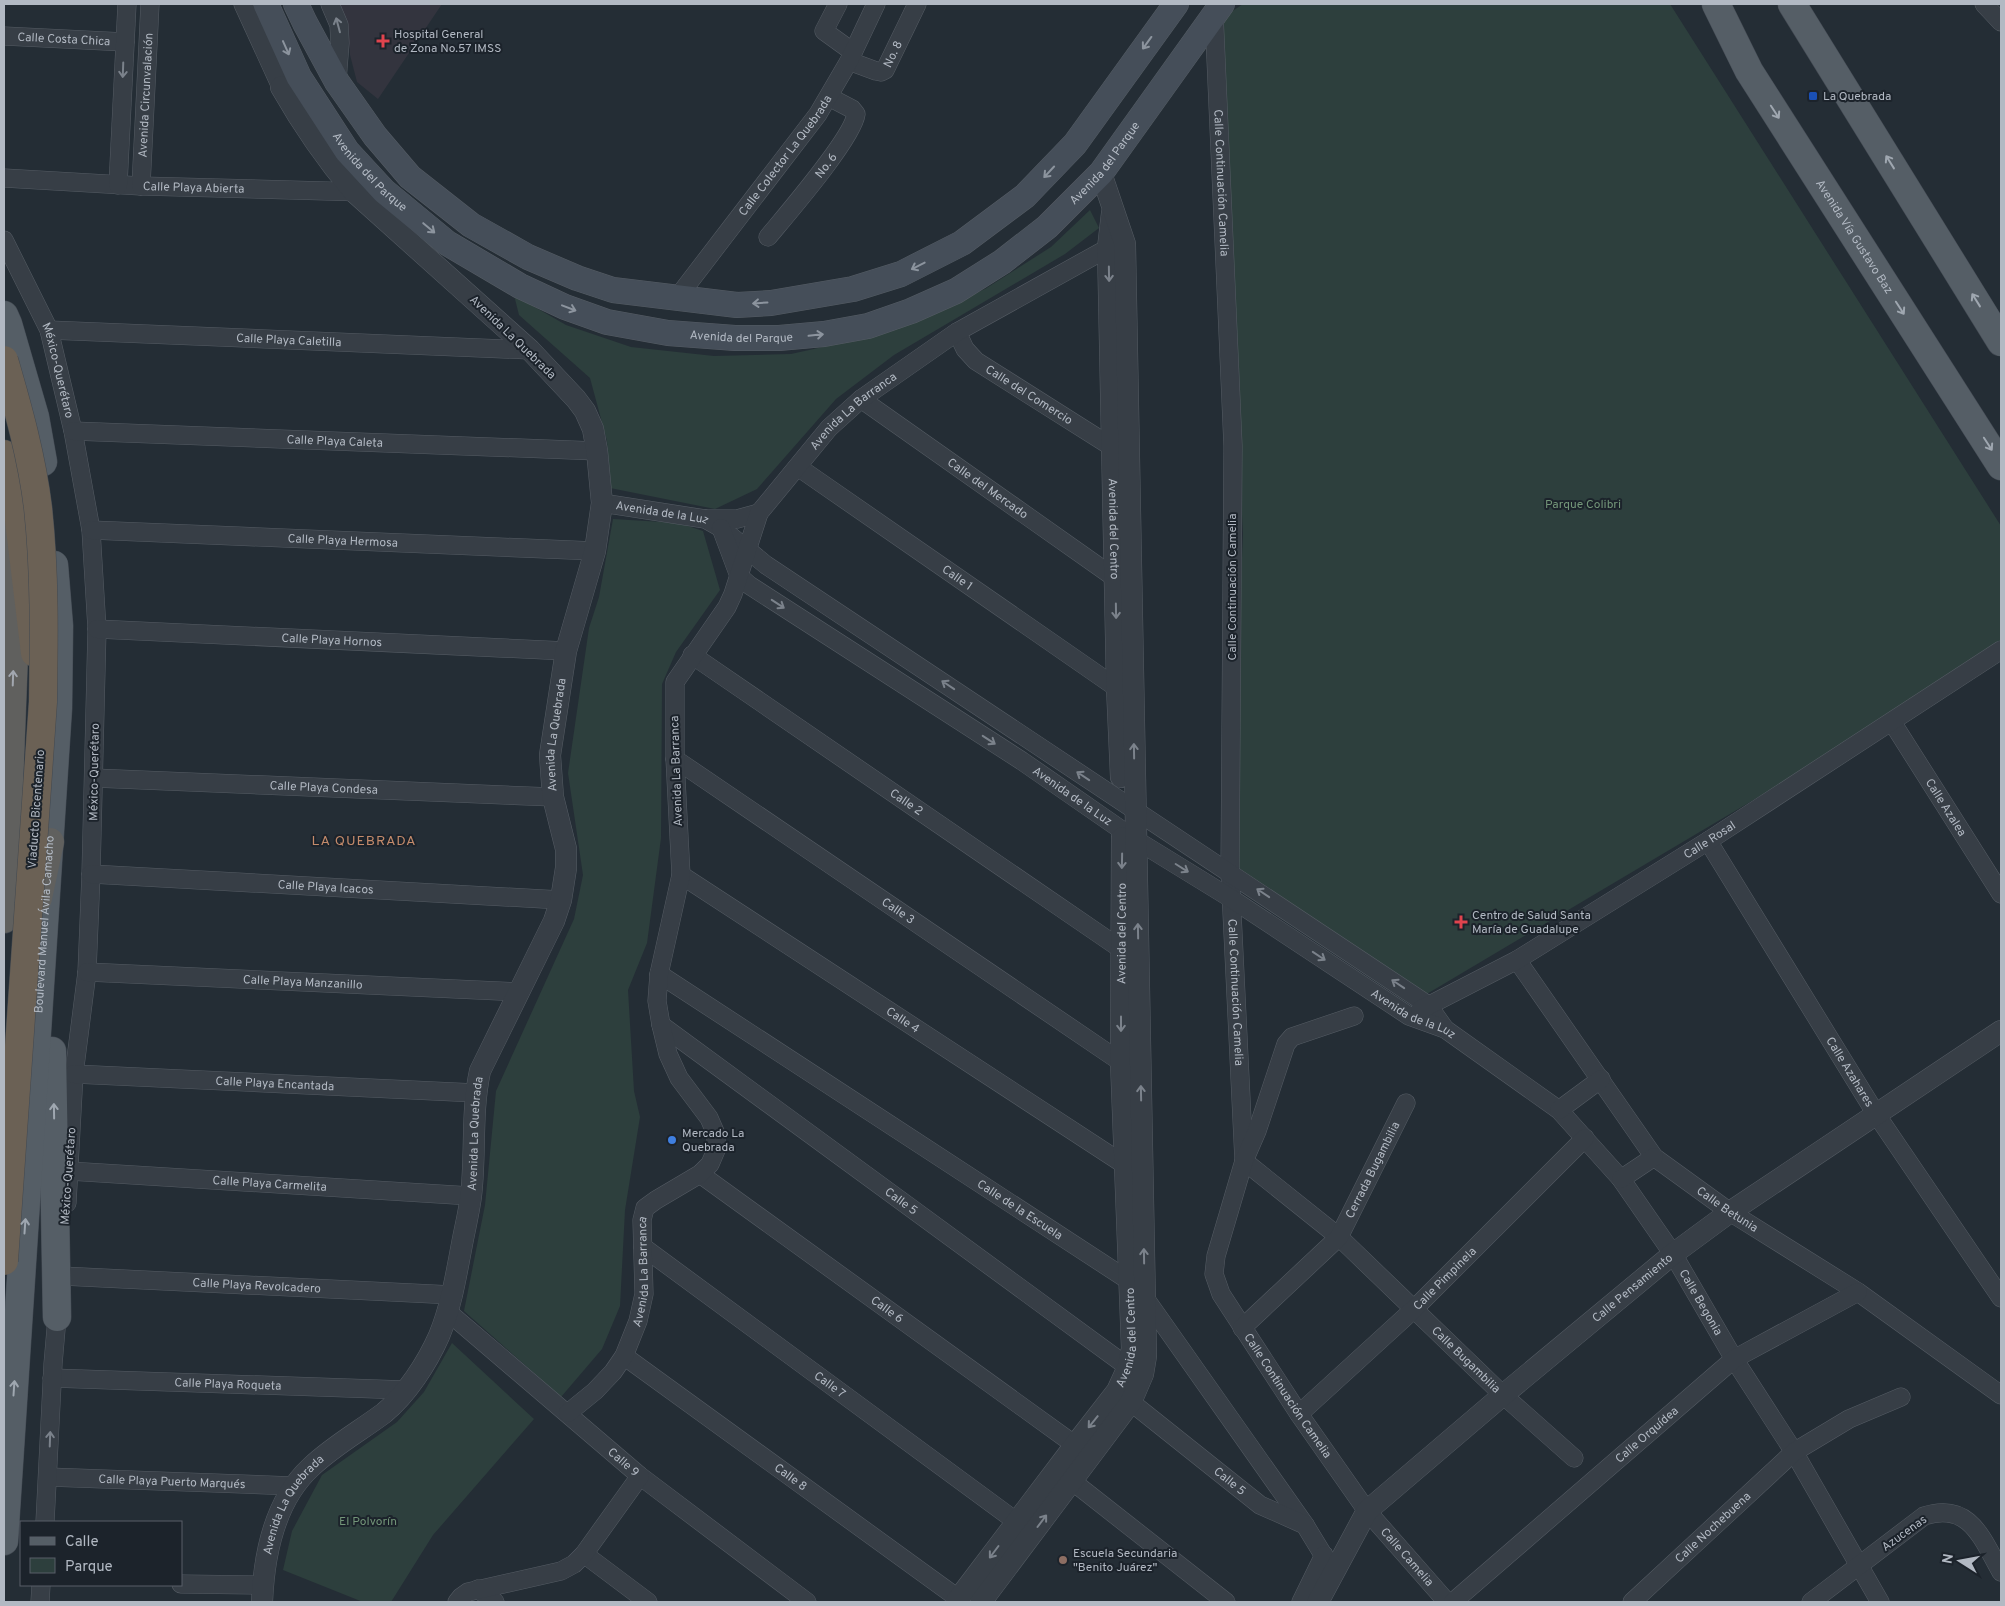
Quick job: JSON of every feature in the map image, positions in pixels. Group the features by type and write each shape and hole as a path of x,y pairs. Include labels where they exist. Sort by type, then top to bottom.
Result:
{"highway":[{"name":"Viaducto Bicentenario","path":"4,360 23,432 38,506 45,628 43,702 4,1261"},
{"path":"4,454 17,504 29,610 43,702"},
{"path":"4,491 15,627 4,919"},
{"path":"4,1060 50,842"}],"main road":[{"name":"Avenida del Parque","path":"266,4 290,82 347,151 384,191 447,243 520,286 565,307 608,322 668,333 735,338 779,338 824,334 868,326 911,311 956,291 1002,262 1046,227 1101,173 1218,9"},
{"name":"Avenida del Parque","path":"296,4 337,82 375,136 410,177 471,225 528,257 577,278 613,290 737,305 772,303 854,289 900,274 962,243 1026,196 1075,144 1176,4"},
{"path":"1701,4 1749,70"},
{"name":"Avenida Vía Gustavo Baz","path":"1716,4 1749,70 2001,466"},
{"path":"1792,4 2001,342"},
{"path":"1803,4 1812,34"},
{"name":"Boulevard Manuel Ávila Camacho","path":"4,315 35,417 49,498 59,626 58,708 50,842 4,1541"},
{"path":"44,940 53,1060 57,1317"}],"street":[{"name":"Avenida Circunvalación","path":"118,185 127,4"},
{"name":"Avenida Circunvalación","path":"141,186 150,4"},
{"name":"Avenida La Quebrada","path":"243,4 290,82 302,123 354,192 530,350 585,411 592,429 597,451 602,503 594,551 566,651 551,745 553,797 566,849 566,868 561,900 554,921 480,1071 476,1093 471,1196 450,1303 438,1337 422,1367 405,1390 385,1412 327,1452 309,1468 294,1486 280,1512 271,1537 262,1594"},
{"path":"330,4 339,25 340,42 337,82"},
{"path":"838,4 824,27 824,31 851,56"},
{"name":"Calle Colector La Quebrada","path":"677,298 776,170 829,97 876,4"},
{"name":"No. 8","path":"851,56 876,71 881,72 885,70 917,4"},
{"path":"1984,4 2001,22"},
{"name":"Calle Continuación Camelia","path":"1218,9 1233,446 1230,871 1244,1161"},
{"name":"Calle Costa Chica","path":"4,36 124,42"},
{"name":"No. 6","path":"768,238 833,155 855,121 856,114 852,109 829,97"},
{"name":"Avenida del Centro","path":"981,1602 1072,1481 1124,1397 1136,1371 1146,1356 1129,806 1117,246 1113,208 1101,173"},
{"name":"Calle Playa Abierta","path":"4,178 141,186 354,192 384,191"},
{"name":"México-Querétaro","path":"4,240 49,330 73,431 91,530 97,629 87,972 74,1074 62,1276 52,1378 45,1521"},
{"name":"Avenida del Centro","path":"1117,246 1112,447 1117,688 1129,806"},
{"name":"Avenida La Barranca","path":"568,1413 595,1391 613,1372 624,1356 638,1321 644,1294 642,1220 645,1208 700,1174 710,1164 716,1150 716,1134 709,1118 679,1078 668,1054 657,1001 659,974 680,875 675,759 675,682 727,607 760,513 829,428 861,399 957,332 1117,246"},
{"name":"Calle Playa Caletilla","path":"49,330 530,350"},
{"name":"Calle del Comercio","path":"957,332 965,349 976,361 1112,447"},
{"name":"Calle del Mercado","path":"861,399 1115,578"},
{"name":"Calle Playa Caleta","path":"73,431 597,451"},
{"name":"Calle 1","path":"798,467 1117,688"},
{"name":"Avenida de la Luz","path":"602,503 704,519 721,528 766,564 1129,806 1230,871 1428,1005 1445,1029"},
{"path":"704,519 737,519 760,513"},
{"name":"Avenida de la Luz","path":"721,528 739,576 749,586 1022,761 1130,835 1232,899 1409,1016 1445,1029"},
{"name":"Calle Playa Hermosa","path":"91,530 594,551"},
{"name":"Calle Playa Hornos","path":"97,629 566,651"},
{"name":"Calle Rosal","path":"1409,1016 1517,960 1708,841 2001,650"},
{"name":"Calle 2","path":"692,655 1121,949"},
{"name":"Calle Azalea","path":"1892,722 2001,894"},
{"name":"Calle 3","path":"675,759 1121,1062"},
{"name":"Calle Playa Condesa","path":"94,778 553,797"},
{"name":"Avenida del Centro","path":"1130,835 1121,949 1121,1062 1128,1280 1132,1349 1136,1371"},
{"name":"Calle Azahares","path":"1708,841 1876,1114 2001,1298"},
{"name":"Calle Playa Icacos","path":"91,874 561,900"},
{"name":"Calle 4","path":"680,875 1125,1165"},
{"name":"Calle Betunia","path":"1517,960 1654,1157 1730,1212 1858,1292 2001,1395"},
{"name":"Calle Playa Manzanillo","path":"87,972 520,992"},
{"name":"Calle de la Escuela","path":"659,974 1128,1280 1145,1298 1305,1525"},
{"name":"Calle Continuación Camelia","path":"1354,1016 1292,1037 1286,1044 1257,1131 1244,1161 1216,1256 1214,1274 1221,1294 1242,1328 1367,1511"},
{"name":"Calle 5","path":"661,1025 1136,1371"},
{"name":"Calle Begonia","path":"1445,1029 1559,1110 1621,1179 1673,1254 1734,1358 1794,1452 1880,1602"},
{"name":"Calle Pensamiento","path":"1318,1602 1329,1563 1367,1511 1503,1395 1673,1254 1730,1212 2001,1031"},
{"name":"Calle Playa Encantada","path":"74,1074 476,1093"},
{"path":"1559,1110 1601,1079"},
{"name":"Cerrada Bugambilia","path":"1339,1237 1406,1103"},
{"name":"Calle Pimpinela","path":"1299,1414 1414,1309 1585,1138"},
{"path":"1621,1179 1654,1157"},
{"name":"Calle Bugambilia","path":"1244,1161 1339,1237 1503,1395 1574,1458"},
{"name":"Calle Playa Carmelita","path":"69,1171 471,1196"},
{"name":"Calle 6","path":"700,1174 1075,1445"},
{"path":"1242,1328 1339,1237"},
{"name":"Calle 7","path":"643,1247 1017,1522"},
{"name":"Calle Playa Revolcadero","path":"62,1276 450,1303"},
{"name":"Calle Orquídea","path":"1453,1602 1734,1358 1858,1292"},
{"name":"Calle 9","path":"450,1303 568,1413 640,1476 807,1602"},
{"name":"Calle 8","path":"624,1356 957,1600"},
{"name":"Calle Playa Roqueta","path":"52,1378 405,1390"},
{"name":"Avenida del Centro","path":"957,1600 1075,1445 1124,1397"},
{"name":"Calle 5","path":"1124,1397 1260,1505 1305,1525"},
{"name":"Calle Nochebuena","path":"1632,1602 1794,1452 1848,1419 1901,1397"},
{"path":"457,1602 461,1596 468,1592 561,1571 574,1564 584,1554 640,1476"},
{"name":"Calle Playa Puerto Marqués","path":"48,1477 294,1486"},
{"path":"1072,1481 1226,1602"},
{"name":"Calle Camelia","path":"1367,1511 1447,1602"},
{"name":"Azucenas","path":"1811,1602 1924,1516 1937,1512 1954,1512 1977,1530 2001,1572"},
{"path":"1301,1602 1329,1563 1305,1525"},
{"path":"584,1554 648,1602"},
{"path":"182,1584 262,1594"},
{"path":"40,1602 41,1586"},
{"path":"478,1589 495,1602"}],"shaded area":[{"name":"Hospital General de Zona No.57 IMSS","path":"338,4 442,4 378,99 357,82 350,55 348,27"}],"green space":[{"name":"Parque Colibri","path":"1243,4 1670,4 2001,526 2001,653 1415,1001 1229,861 1243,534 1216,22"},
{"path":"1090,210 1099,228 1065,254 894,355 836,399 757,489 715,509 610,488 607,441 590,378 519,315 514,295 566,325 631,347 714,356 791,354 886,333 985,289 1051,247"},
{"path":"613,519 679,523 703,531 720,590 676,652 662,684 661,838 647,943 628,990 634,1091 640,1117 625,1210 620,1306 602,1349 561,1397 464,1311 485,1205 496,1091 574,919 583,875 568,773 589,628 599,597"},
{"name":"El Polvorín","path":"452,1343 534,1419 433,1535 391,1602 363,1602 283,1570 292,1531 322,1475 397,1422 424,1392"}],"place":[{"name":"Hospital General de Zona No.57 IMSS","path":"383,41"},
{"name":"La Quebrada","path":"1813,96"},
{"name":"Centro de Salud Santa María de Guadalupe","path":"1461,922"},
{"name":"Mercado La Quebrada","path":"672,1140"},
{"name":"Escuela Secundaria \"Benito Juárez\"","path":"1063,1560"}],"district":[{"name":"LA QUEBRADA","path":"364,840"}]}
